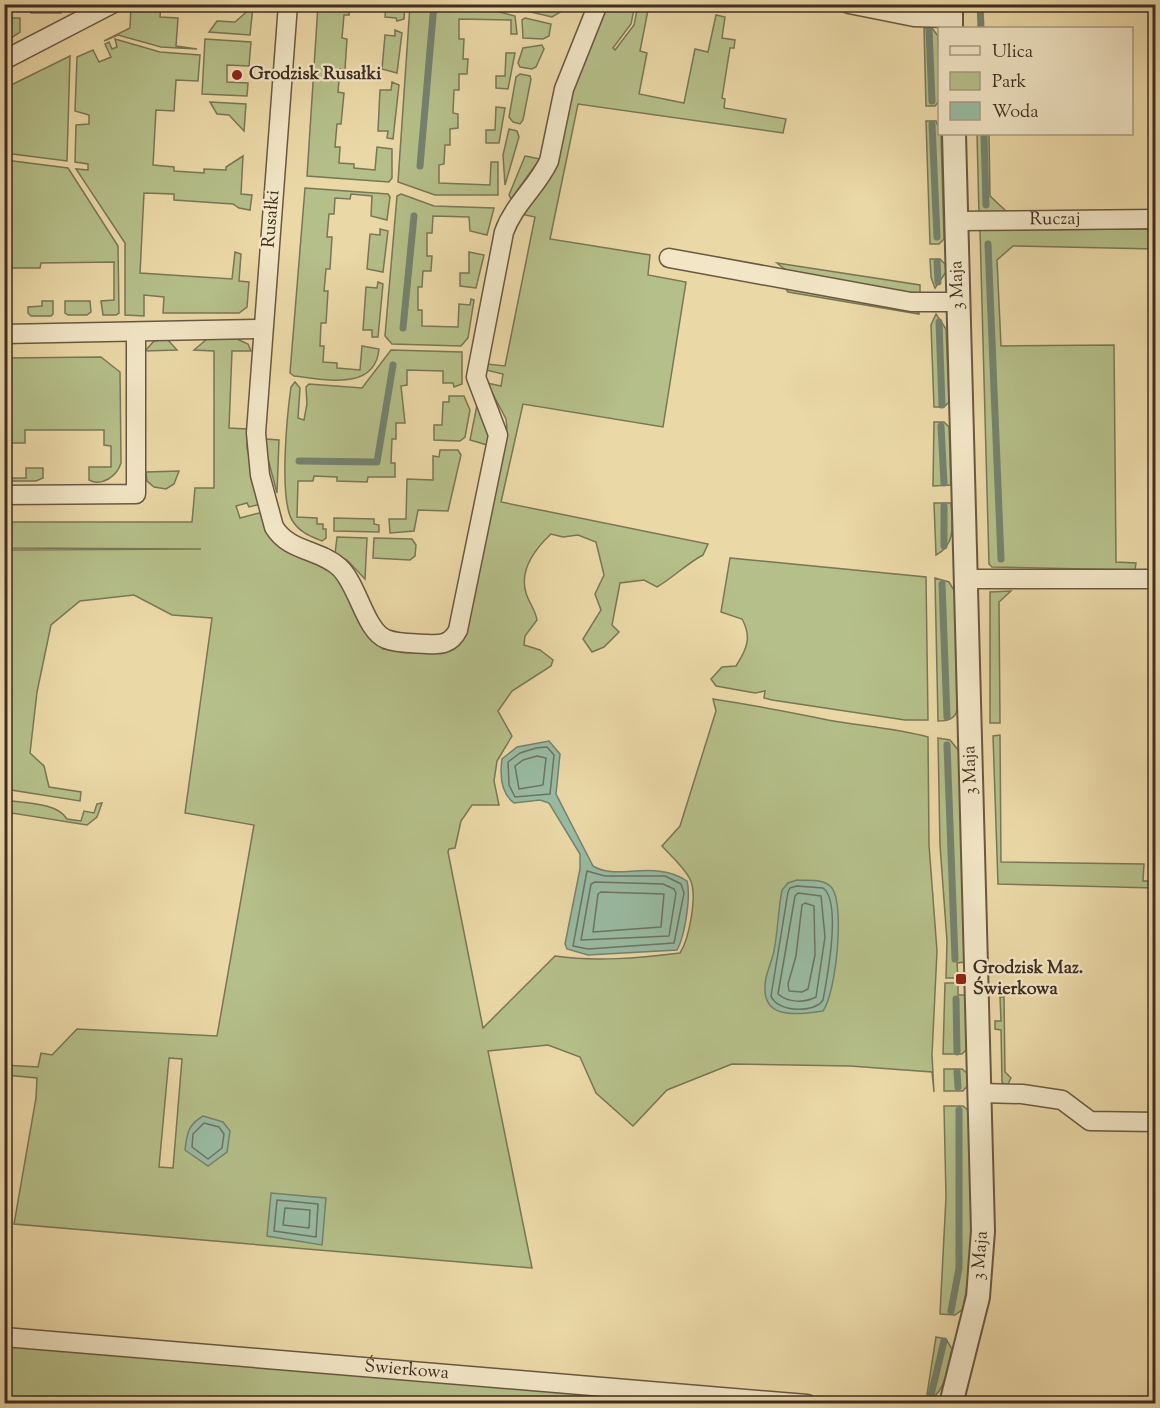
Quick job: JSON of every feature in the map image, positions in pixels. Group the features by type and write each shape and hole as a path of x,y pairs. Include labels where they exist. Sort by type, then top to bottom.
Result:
{"street":[{"path":"4,60 112,4"},
{"name":"Rusałki","path":"288,4 262,329 256,433 260,475 274,527 292,546 338,567 347,576 375,630 382,637 394,642 439,645 453,638 458,630 498,435 476,377 502,238 514,209 544,171 549,161 564,89 598,4"},
{"path":"849,4 914,17 951,17"},
{"name":"3 Maja","path":"951,1404 974,1314 983,1266 954,135"},
{"name":"Ruczaj","path":"956,221 1155,219"},
{"path":"669,258 911,302 959,302"},
{"path":"4,334 262,329"},
{"path":"4,495 136,494 136,333"},
{"path":"966,579 1155,579"},
{"path":"980,1093 1022,1094 1062,1100 1090,1121 1155,1122"},
{"name":"Świerkowa","path":"4,1337 807,1404"}],"green space":[{"path":"31,5 61,5 61,13 31,13"},
{"path":"131,5 161,5 160,17 178,18 176,46 197,49 161,47 118,35 104,41 130,28"},
{"path":"318,5 350,5 349,15 344,15 342,38 347,39 345,69 340,69 338,92 344,93 341,124 337,124 335,147 340,147 339,163 354,164 354,168 375,170 377,147 392,149 392,178 389,182 307,176"},
{"path":"386,5 405,5 404,19 397,21 396,18 385,17"},
{"path":"410,5 473,5 515,16 517,34 511,34 511,20 459,19 459,39 464,39 463,59 468,59 467,74 459,74 459,90 454,90 453,113 458,114 458,128 450,129 450,145 445,145 444,164 439,165 439,183 490,185 491,162 498,162 498,195 435,195 398,182"},
{"path":"501,5 572,5 552,17"},
{"path":"607,5 635,5 631,24 613,48 615,50 634,25 638,5 649,5 640,51 647,53 639,94 684,103 695,49 708,52 716,15 725,17 722,38 735,40 734,48 730,48 722,98 725,99 724,108 786,119 783,133 578,104 550,239 650,255 648,275 686,282 663,427 523,404 501,502 708,544 703,555 657,587 644,580 620,583 612,625 619,632 604,647 592,652 583,639 601,610 595,594 604,575 596,542 578,535 563,537 551,534 530,560 524,584 537,620 525,636 524,645 540,650 553,660 551,666 512,691 498,711 512,736 497,761 494,781 499,805 472,805 461,821 455,848 449,849 448,852 483,1028 555,956 602,959 680,953 693,906 692,886 684,870 662,846 680,826 716,711 713,699 928,737 929,845 937,951 932,1055 934,1092 932,1072 850,1066 732,1064 667,1090 633,1126 596,1093 580,1057 548,1045 488,1051 532,1268 14,1224 36,1098 37,1078 5,1075 4,1065 38,1067 41,1053 52,1055 77,1029 217,1036 254,825 185,813 212,618 172,615 134,595 80,601 51,625 37,692 30,753 44,766 49,787 81,792 80,801 5,789 5,550 201,549 5,548 5,522 192,522 195,488 214,488 214,351 194,350 207,339 237,339 248,344 251,351 232,351 229,428 247,429 247,448 261,504 249,507 247,503 236,506 240,518 263,512 285,550 336,573 369,635 383,649 435,653 453,649 459,644 507,428 506,419 487,383 501,386 503,374 486,370 487,364 505,366 535,217 521,214 556,168 572,92","holes":["169,1058 182,1059 173,1168 159,1167"]},
{"path":"253,6 250,35 209,32 217,21 235,22"},
{"path":"5,18 20,18 20,32 5,42"},
{"path":"525,18 551,24 549,36 543,39 523,38 522,20"},
{"path":"924,28 932,28 938,36 938,102 935,106 926,106"},
{"path":"395,30 402,33 397,73 382,69 385,35 395,36"},
{"path":"115,39 160,52 200,55 198,81 176,80 174,111 156,110 153,165 174,167 174,171 204,173 204,169 226,170 226,167 243,156 241,194 252,195 250,210 233,204 174,200 174,194 144,193 140,273 232,279 235,252 241,254 239,281 249,282 247,307 239,313 163,313 164,297 144,295 144,316 125,315 125,243 76,169 88,170 88,164 75,162 76,125 89,124 89,115 75,111 77,57 93,50 99,62 111,57 105,44 109,42 112,49 117,47"},
{"path":"205,39 251,42 249,66 227,65 227,82 248,83 247,96 202,94"},
{"path":"542,45 544,49 536,67 532,69 520,67 518,63 523,48"},
{"path":"506,53 515,53 508,89 496,88 496,76 505,76"},
{"path":"70,56 67,161 5,153 5,88"},
{"path":"520,74 530,76 531,79 523,120 520,124 513,122 509,117 516,77"},
{"path":"392,82 399,85 393,139 387,138 388,131 378,131 380,90 391,90"},
{"path":"210,102 246,104 244,131 229,115 217,114"},
{"path":"496,107 505,108 499,143 486,143 486,130 495,130"},
{"path":"926,121 936,121 938,135 941,135 944,239 939,244 930,244"},
{"path":"509,129 517,131 519,137 505,185 503,155"},
{"path":"977,135 989,135 990,196 1007,212 979,215"},
{"path":"525,156 540,159 511,199 509,195"},
{"path":"5,160 68,168 118,246 119,313 103,315 101,301 114,300 114,262 41,263 40,268 5,268"},
{"path":"305,188 388,194 390,197 387,220 371,216 372,196 351,194 350,199 335,198 334,214 329,214 327,237 332,237 330,269 326,269 324,291 328,291 326,323 321,323 320,346 324,346 323,362 337,363 337,368 360,370 362,346 379,349 375,363 368,372 346,380 294,376 290,373"},
{"path":"401,194 434,206 494,208 487,235 470,231 469,217 433,216 432,233 427,233 427,256 432,256 431,271 423,271 422,287 418,287 418,310 422,310 422,326 458,327 459,304 470,305 471,299 474,300 468,338 461,346 392,344 385,336 397,196"},
{"path":"380,229 388,231 383,272 367,269 370,234 380,235"},
{"path":"1155,229 1155,249 1013,246 997,260 1001,346 1114,345 1116,562 1136,563 1135,570 992,567 989,564 980,230"},
{"path":"469,252 484,255 476,288 460,286 460,273 469,273"},
{"path":"930,259 940,259 945,264 946,272 935,288 931,277"},
{"path":"777,263 920,285 920,293 824,283 790,272"},
{"path":"378,282 383,284 378,337 372,337 372,330 363,330 366,287 377,288"},
{"path":"792,286 919,312 919,314 788,292 786,289"},
{"path":"42,301 53,301 53,314 51,316 31,316 28,313 28,307 42,306"},
{"path":"65,301 90,301 91,312 87,315 68,315 65,313"},
{"path":"936,314 946,329 949,402 944,407 934,407 931,325"},
{"path":"167,339 177,350 145,351 154,341"},
{"path":"391,350 462,352 462,384 454,387 453,383 443,383 443,371 407,370 407,385 401,386 405,423 396,423 396,439 392,439 391,463 395,463 395,477 368,477 367,482 337,481 337,477 314,476 313,481 298,481 297,517 317,518 317,524 323,524 323,529 326,529 326,538 322,541 298,528 288,509 285,456 291,387 295,382 300,388 298,418 304,420 307,404 306,387 309,384 362,388"},
{"path":"101,357 120,372 121,463 113,476 99,482 89,480 89,467 111,467 111,446 104,445 104,430 25,430 25,443 5,443 5,358"},
{"path":"449,396 464,396 470,410 465,437 460,441 434,440 434,425 442,425 443,402 449,402"},
{"path":"477,405 489,434 487,445 470,440"},
{"path":"934,422 944,422 949,427 951,485 933,486"},
{"path":"266,439 279,440 277,493 264,444"},
{"path":"440,450 458,450 461,455 448,511 418,510 414,531 390,533 389,519 406,519 407,479 433,480 433,456 439,457"},
{"path":"26,468 43,468 43,478 36,481 7,481 7,478 26,478"},
{"path":"179,471 174,484 166,489 154,487 147,481 146,472"},
{"path":"934,503 951,503 952,518 950,539 943,550 936,555"},
{"path":"334,518 374,519 374,524 379,525 379,532 334,531"},
{"path":"337,537 367,538 365,579 347,560 335,554"},
{"path":"374,538 412,539 416,545 415,556 410,560 373,558"},
{"path":"730,558 926,577 928,720 905,720 772,700 764,698 765,691 755,693 716,686 711,679 722,667 736,666 747,643 747,632 742,619 721,612"},
{"path":"935,578 949,582 955,592 957,710 953,717 942,721 938,721"},
{"path":"1011,591 999,602 1000,723 990,723 990,592"},
{"path":"1000,735 1001,862 1144,864 1143,881 1155,881 1155,888 998,884 993,736"},
{"path":"938,738 950,740 959,751 965,962 957,963 958,978 946,978 947,941 940,845"},
{"path":"5,800 47,806 62,813 67,819 81,821 84,811 94,813 97,804 102,803 97,817 87,825 12,813 5,866"},
{"path":"945,983 958,983 958,995 965,995 967,1049 962,1054 943,1054"},
{"path":"1000,997 1004,997 1005,1072 1011,1078 1007,1086 1002,1082 1001,1030 995,1029 995,1021 1001,1021"},
{"path":"944,1069 962,1069 968,1074 968,1085 963,1091 944,1091"},
{"path":"944,1106 963,1106 969,1111 973,1253 963,1309 955,1315 940,1314 946,1197"},
{"path":"936,1337 946,1339 952,1349 942,1387 933,1398 926,1401"},
{"path":"5,1346 709,1403 5,1403"}],"water":[{"path":"549,741 560,754 556,794 593,866 613,872 662,871 687,881 686,916 677,950 588,955 567,949 565,944 580,869 580,854 549,803 540,800 514,803 506,794 501,777 502,759 517,747"},
{"path":"797,880 825,883 832,888 836,898 838,930 835,969 828,1001 823,1011 781,1012 767,1001 765,992 766,978 775,943 782,890 788,883"},
{"path":"203,1116 223,1122 230,1131 227,1152 208,1166 185,1150 189,1130"},
{"path":"271,1193 326,1198 322,1245 267,1236"}],"waterway":[{"path":"420,166 434,4"},
{"path":"980,4 981,27"},
{"path":"929,29 932,101"},
{"path":"932,124 937,237"},
{"path":"984,135 986,205"},
{"path":"403,328 414,216"},
{"path":"988,244 1001,559"},
{"path":"937,262 938,282"},
{"path":"939,322 942,405"},
{"path":"299,461 377,462 393,365"},
{"path":"941,426 944,483"},
{"path":"944,506 944,546"},
{"path":"942,584 947,717"},
{"path":"947,745 955,959"},
{"path":"956,999 957,1052"},
{"path":"957,1072 958,1087"},
{"path":"951,1311 959,1268 959,1110"},
{"path":"931,1395 944,1341"}],"place":[{"name":"Grodzisk Rusałki","path":"237,75"},
{"name":"Grodzisk Maz. Świerkowa","path":"961,979"}]}
